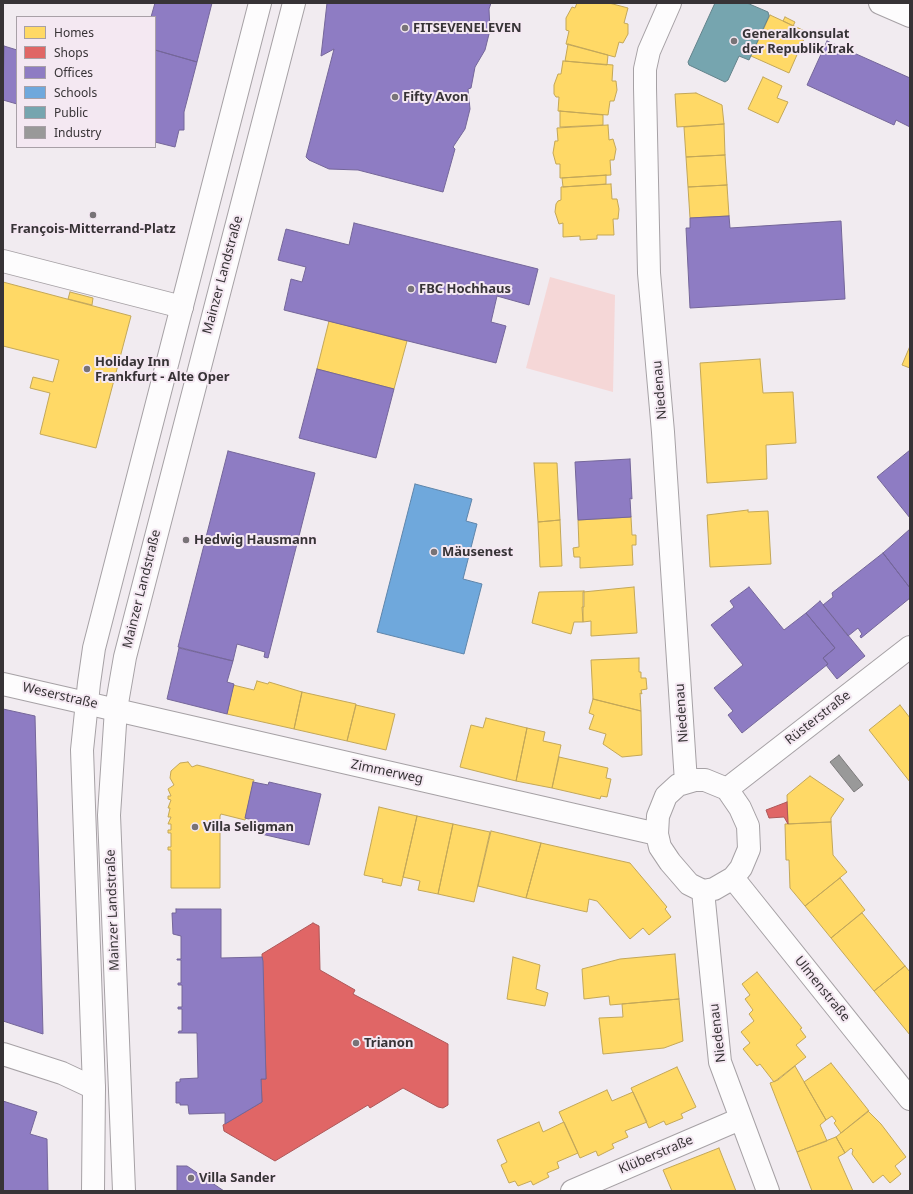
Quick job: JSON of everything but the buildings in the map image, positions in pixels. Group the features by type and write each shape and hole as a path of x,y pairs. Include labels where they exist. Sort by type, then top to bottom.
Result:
{"street":[{"name":"Mainzer Landstraße","path":"92,1191 94,1088 82,750 94,648 260,3"},
{"name":"Mainzer Landstraße","path":"124,1191 123,1135 109,815 116,710 125,657 294,3"},
{"name":"Niedenau","path":"670,3 649,51 645,69 645,88 649,273 664,432 686,782"},
{"path":"880,3 910,16"},
{"path":"3,261 182,307"},
{"name":"Rüsterstraße","path":"727,789 910,647"},
{"name":"Weserstraße","path":"3,684 88,702 116,710"},
{"name":"Zimmerweg","path":"116,710 657,834"},
{"path":"705,780 727,789 740,808 748,826 750,842 744,862 733,878 714,890 702,891 689,884 670,862 660,847 657,834 658,816 663,802 671,790 686,782 705,780"},
{"name":"Ulmenstraße","path":"733,878 910,1099"},
{"name":"Niedenau","path":"702,891 720,1062 768,1191"},
{"path":"3,1054 62,1073 94,1088"},
{"name":"Klüberstraße","path":"572,1191 740,1118"}],"shaded area":[{"path":"550,277 615,295 613,392 526,368"}],"place":[{"name":"FITSEVENELEVEN","path":"405,28"},
{"name":"Generalkonsulat der Republik Irak","path":"734,41"},
{"name":"Fifty Avon","path":"395,97"},
{"name":"François-Mitterrand-Platz","path":"93,215"},
{"name":"FBC Hochhaus","path":"411,289"},
{"name":"Holiday Inn Frankfurt - Alte Oper","path":"87,369"},
{"name":"Hedwig Hausmann","path":"186,540"},
{"name":"Mäusenest","path":"434,552"},
{"name":"Villa Seligman","path":"195,827"},
{"name":"Trianon","path":"356,1043"},
{"name":"Villa Sander","path":"191,1178"}]}
